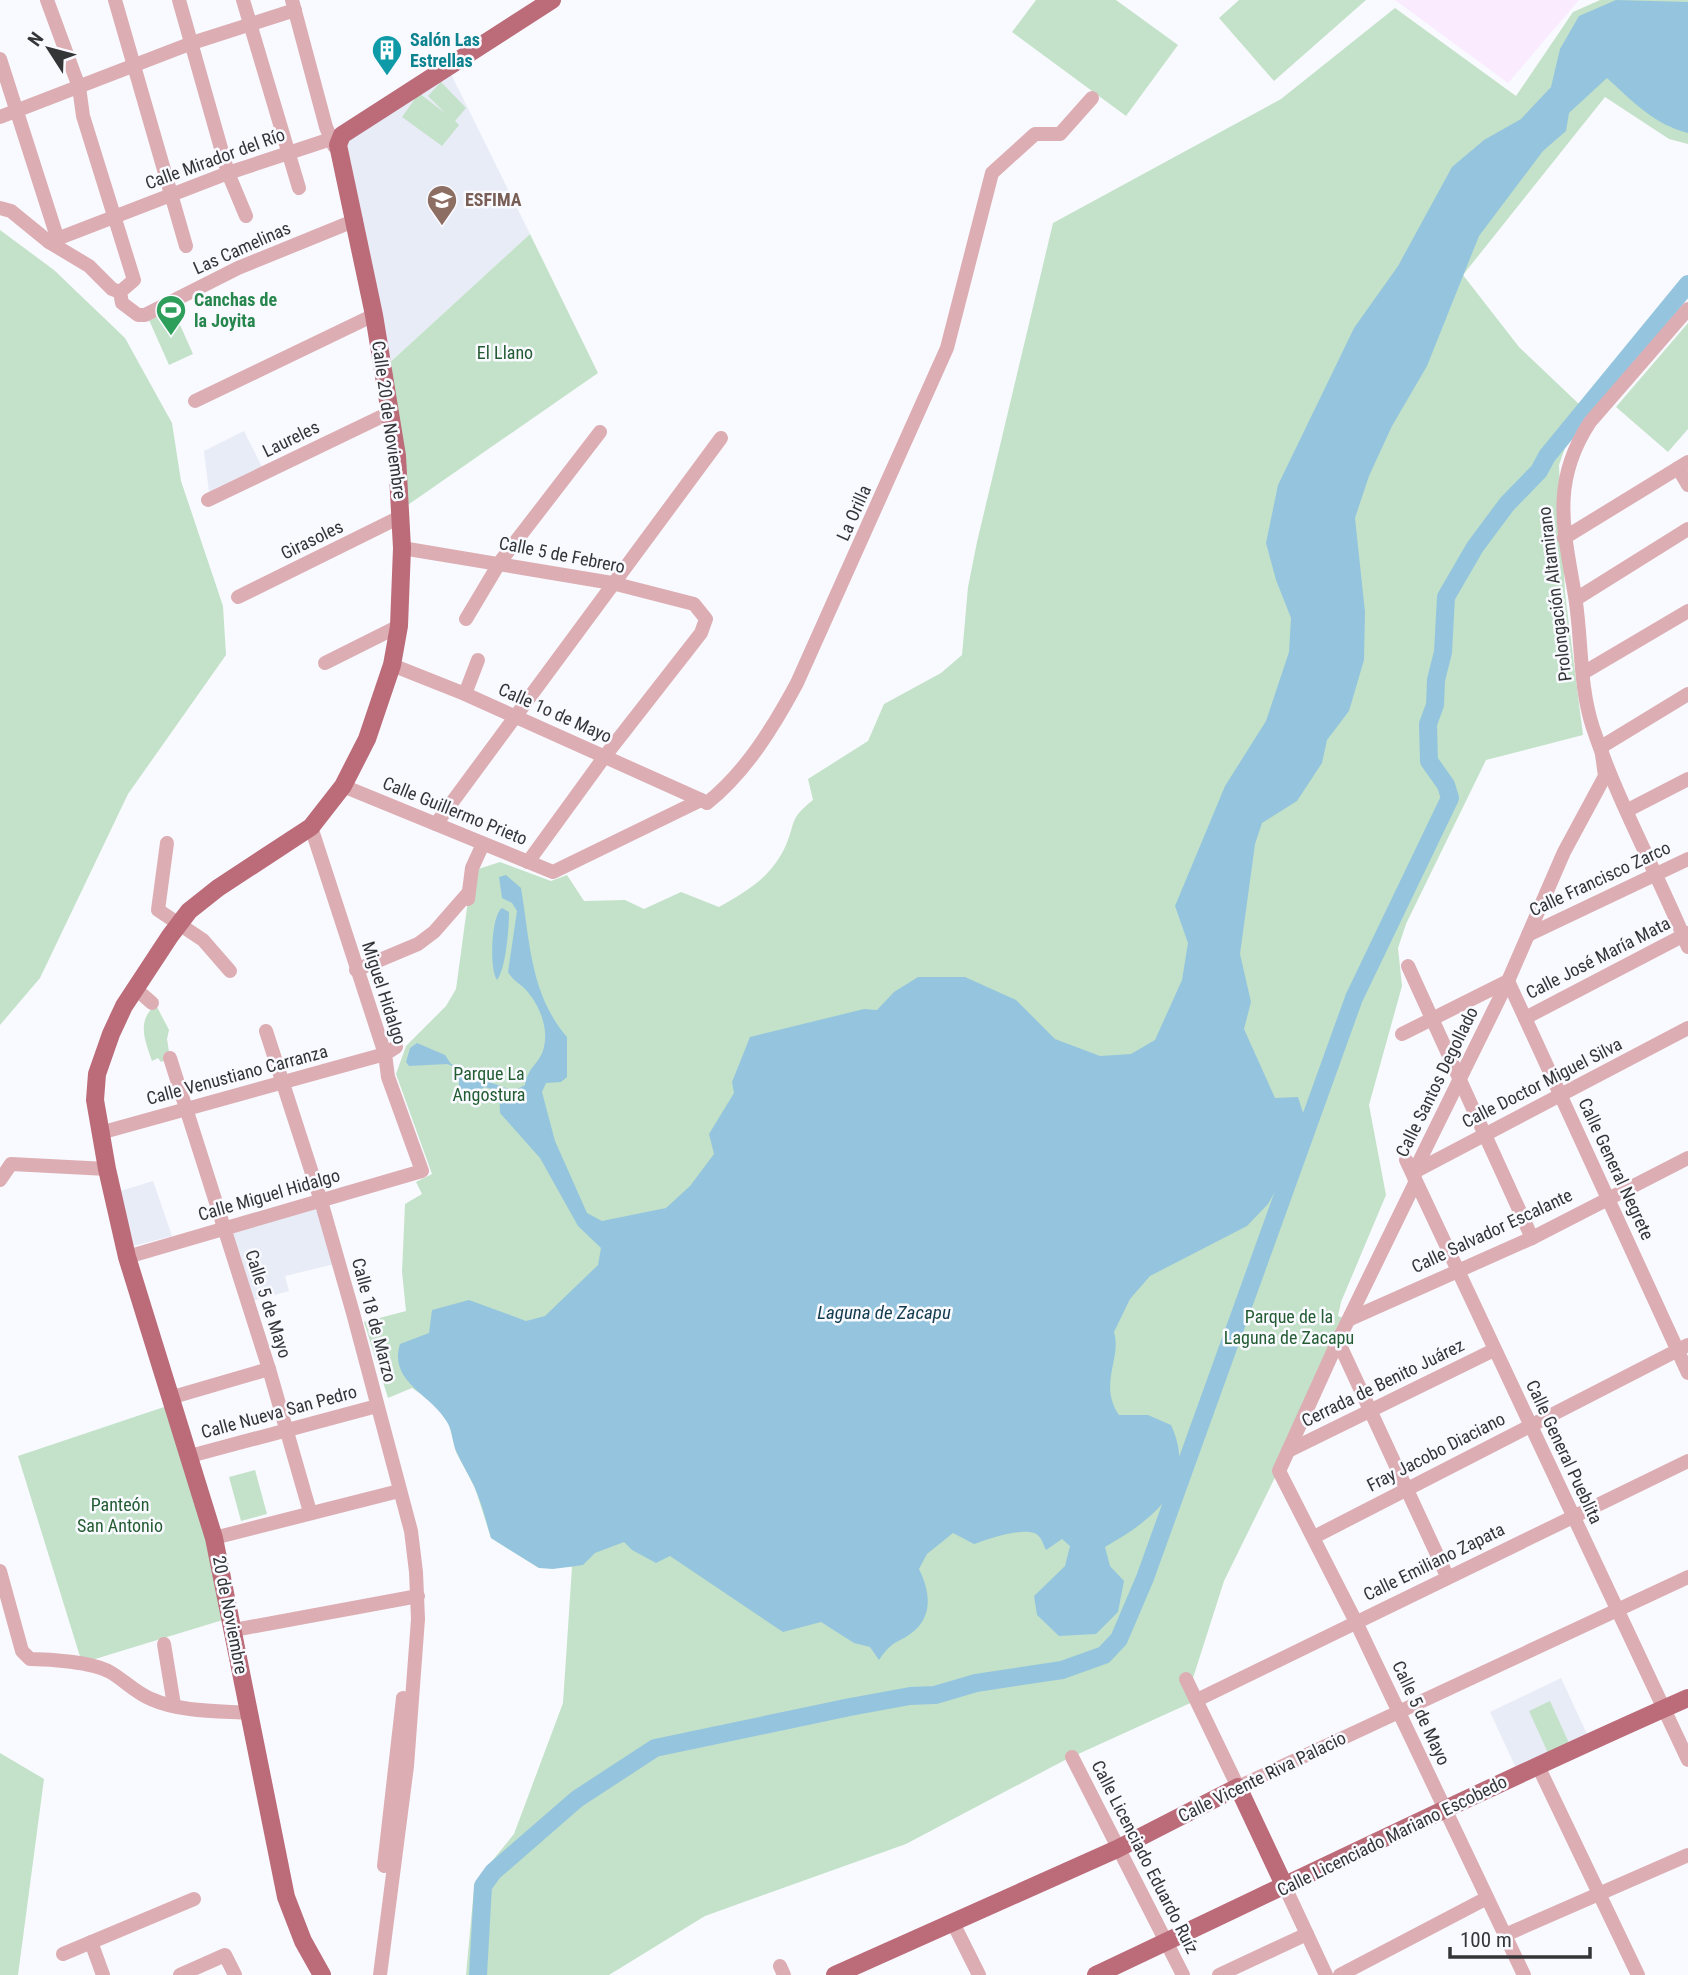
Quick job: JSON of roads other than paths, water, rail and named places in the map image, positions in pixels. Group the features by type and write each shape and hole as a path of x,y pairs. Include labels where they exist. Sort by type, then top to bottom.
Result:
{"main road":[{"path":"334,136 552,0"},
{"name":"Calle 20 de Noviembre","path":"127,1257 95,1100 97,1074 111,1034 136,990 189,911 218,888 311,827 343,786 367,739 392,665 399,626 402,516 391,412 356,220 334,136"},
{"name":"20 de Noviembre","path":"127,1257 173,1397 214,1538 286,1897 303,1941 322,1975"},
{"name":"Calle Licenciado Mariano Escobedo","path":"1096,1975 1285,1887 1444,1808 1688,1698"},
{"path":"1238,1787 1285,1887"},
{"name":"Calle Vicente Riva Palacio","path":"835,1975 1117,1849 1238,1787"}],"street":[{"path":"0,208 11,211 89,266 112,289 120,292 134,280 83,116 79,87 47,0"},
{"path":"115,0 186,246"},
{"path":"179,0 228,173 246,216"},
{"path":"243,0 285,153 299,188"},
{"path":"0,117 293,5 334,136"},
{"path":"0,59 18,108 54,241"},
{"name":"La Orilla","path":"553,872 701,800 707,803 725,788 780,715 830,615 947,348 992,173 1035,134 1060,134 1092,99"},
{"name":"Calle Mirador del Río","path":"54,241 228,173 334,136"},
{"name":"Las Camelinas","path":"120,292 122,303 138,315 145,314 238,268 356,220"},
{"name":"Prolongación Altamirano","path":"1686,939 1628,810 1611,779 1592,725 1583,673 1576,598 1564,538 1562,499 1565,476 1577,442 1590,422 1688,309"},
{"path":"195,401 374,315"},
{"name":"Laureles","path":"208,500 391,412"},
{"path":"466,619 500,562 600,432"},
{"path":"436,824 721,438"},
{"path":"1564,538 1683,465 1688,485"},
{"name":"Girasoles","path":"239,597 402,516"},
{"path":"1576,598 1688,529"},
{"name":"Calle 5 de Febrero","path":"402,548 500,562 612,583 694,604 706,619 701,633 605,755"},
{"path":"1583,673 1688,611"},
{"path":"325,663 399,626"},
{"path":"465,694 478,660"},
{"name":"Calle 1o de Mayo","path":"392,665 605,755 701,800"},
{"path":"1601,747 1688,694"},
{"path":"528,862 605,755"},
{"name":"Calle Santos Degollado","path":"1279,1471 1350,1319 1412,1172 1508,981 1564,852 1611,779"},
{"path":"1628,810 1688,779"},
{"name":"Calle Guillermo Prieto","path":"343,786 553,872"},
{"name":"Miguel Hidalgo","path":"311,827 356,970 390,1051 388,1077 422,1171"},
{"path":"167,843 158,910 203,940 230,971"},
{"path":"356,970 418,944 468,900 472,867 483,844"},
{"path":"472,867 508,854"},
{"name":"Calle Francisco Zarco","path":"1528,935 1688,859"},
{"name":"Calle José María Mata","path":"1525,1018 1686,939"},
{"path":"1408,966 1532,1238"},
{"path":"1402,1034 1508,981"},
{"name":"Calle General Negrete","path":"1508,981 1607,1197 1683,1347 1688,1373"},
{"path":"136,990 152,1003"},
{"name":"Calle Doctor Miguel Silva","path":"1412,1172 1688,1028"},
{"name":"Calle 18 de Marzo","path":"266,1031 321,1201 411,1531 416,1572 407,1766 380,1975"},
{"name":"Calle Venustiano Carranza","path":"100,1133 390,1051"},
{"name":"Calle 5 de Mayo","path":"170,1058 269,1369 310,1512"},
{"name":"Calle Salvador Escalante","path":"1350,1319 1456,1269 1464,1269 1532,1238 1607,1197 1688,1158"},
{"path":"0,1180 11,1164 107,1169"},
{"name":"Calle Miguel Hidalgo","path":"127,1257 422,1171"},
{"name":"Calle General Pueblita","path":"1412,1172 1688,1760"},
{"path":"1338,1341 1447,1576"},
{"name":"Fray Jacobo Diaciano","path":"1314,1537 1683,1347"},
{"name":"Cerrada de Benito Juárez","path":"1288,1451 1494,1350"},
{"path":"173,1397 269,1369"},
{"name":"Calle Nueva San Pedro","path":"190,1456 284,1428 377,1406"},
{"name":"Calle Emiliano Zapata","path":"1197,1700 1688,1461"},
{"name":"Calle 5 de Mayo","path":"1279,1471 1356,1622 1524,1975"},
{"path":"214,1538 399,1491"},
{"path":"0,1571 22,1651 30,1659 64,1659 106,1670 152,1699 249,1713"},
{"name":"Calle Vicente Riva Palacio","path":"1238,1787 1688,1577"},
{"path":"233,1630 415,1596"},
{"name":"Calle 18 de Marzo","path":"373,1975 415,1596"},
{"path":"164,1644 174,1704"},
{"path":"1186,1679 1238,1787"},
{"name":"Calle Licenciado Eduardo Ruíz","path":"1072,1757 1183,1975"},
{"path":"1538,1766 1638,1975"},
{"path":"1505,1935 1688,1855"},
{"path":"1285,1887 1326,1975"},
{"path":"1339,1975 1487,1898"},
{"path":"63,1954 194,1899"},
{"path":"951,1921 979,1975"},
{"path":"1219,1975 1307,1934"},
{"path":"90,1942 103,1975"},
{"path":"180,1975 225,1955 235,1975"}],"water":[{"name":"Laguna de Zacapu","path":"1616,0 1688,2 1688,133 1654,118 1607,78 1569,113 1566,131 1543,151 1479,236 1427,366 1392,426 1369,476 1355,518 1365,612 1364,660 1349,711 1327,740 1322,763 1297,801 1262,823 1255,844 1240,954 1251,1002 1244,1029 1275,1098 1298,1097 1304,1116 1284,1175 1268,1204 1247,1226 1150,1276 1130,1299 1114,1332 1116,1342 1110,1382 1113,1404 1119,1415 1148,1415 1171,1425 1178,1447 1179,1466 1175,1483 1154,1513 1105,1547 1110,1566 1124,1581 1118,1612 1096,1634 1059,1636 1037,1615 1034,1596 1065,1566 1070,1546 1062,1539 1046,1550 1038,1536 1028,1532 1004,1535 974,1544 953,1533 927,1554 919,1569 928,1601 925,1617 914,1631 893,1644 879,1660 870,1647 854,1643 821,1622 783,1632 670,1556 656,1563 632,1550 624,1542 595,1553 583,1565 539,1568 491,1538 479,1499 455,1449 449,1426 440,1412 405,1378 400,1368 400,1344 429,1333 432,1310 469,1300 526,1321 545,1316 598,1265 601,1248 578,1226 540,1158 500,1113 499,1091 485,1087 459,1092 459,1072 469,1074 467,1072 447,1064 409,1066 406,1062 410,1048 417,1043 445,1055 451,1064 468,1070 478,1078 514,1091 525,1085 529,1073 540,1057 545,1031 538,1007 508,972 517,911 512,903 502,898 499,877 506,875 521,888 539,985 545,1003 567,1037 567,1077 561,1082 546,1083 542,1092 555,1141 587,1213 602,1221 666,1208 690,1186 714,1154 709,1134 734,1093 732,1082 750,1037 864,1009 877,1010 894,992 918,977 965,977 1016,1000 1055,1039 1100,1056 1131,1054 1155,1040 1182,980 1188,943 1175,906 1225,786 1266,721 1289,652 1291,618 1276,580 1266,543 1278,485 1354,328 1398,266 1452,167 1484,140 1521,119 1551,87 1560,49 1579,16"},
{"path":"502,908 509,912 508,928 505,957 497,980 494,974 492,943 495,921"}],"waterway":[{"path":"478,1975 483,1886 493,1872 577,1799 655,1748 850,1707 910,1696 935,1695 976,1683 1062,1670 1104,1655 1119,1639 1145,1578 1354,998 1450,798 1446,785 1429,761 1428,724 1435,705 1436,680 1443,652 1446,597 1475,547 1507,504 1539,471 1547,456 1688,284"}],"place":[{"name":"Salón Las Estrellas","path":"387,77"},
{"name":"ESFIMA","path":"442,227"},
{"name":"Canchas de la Joyita","path":"171,337"}],"park label":[{"name":"El Llano","path":"505,353"},
{"name":"Parque La Angostura","path":"489,1084"},
{"name":"Parque de la Laguna de Zacapu","path":"1289,1327"},
{"name":"Panteón San Antonio","path":"120,1515"}]}
